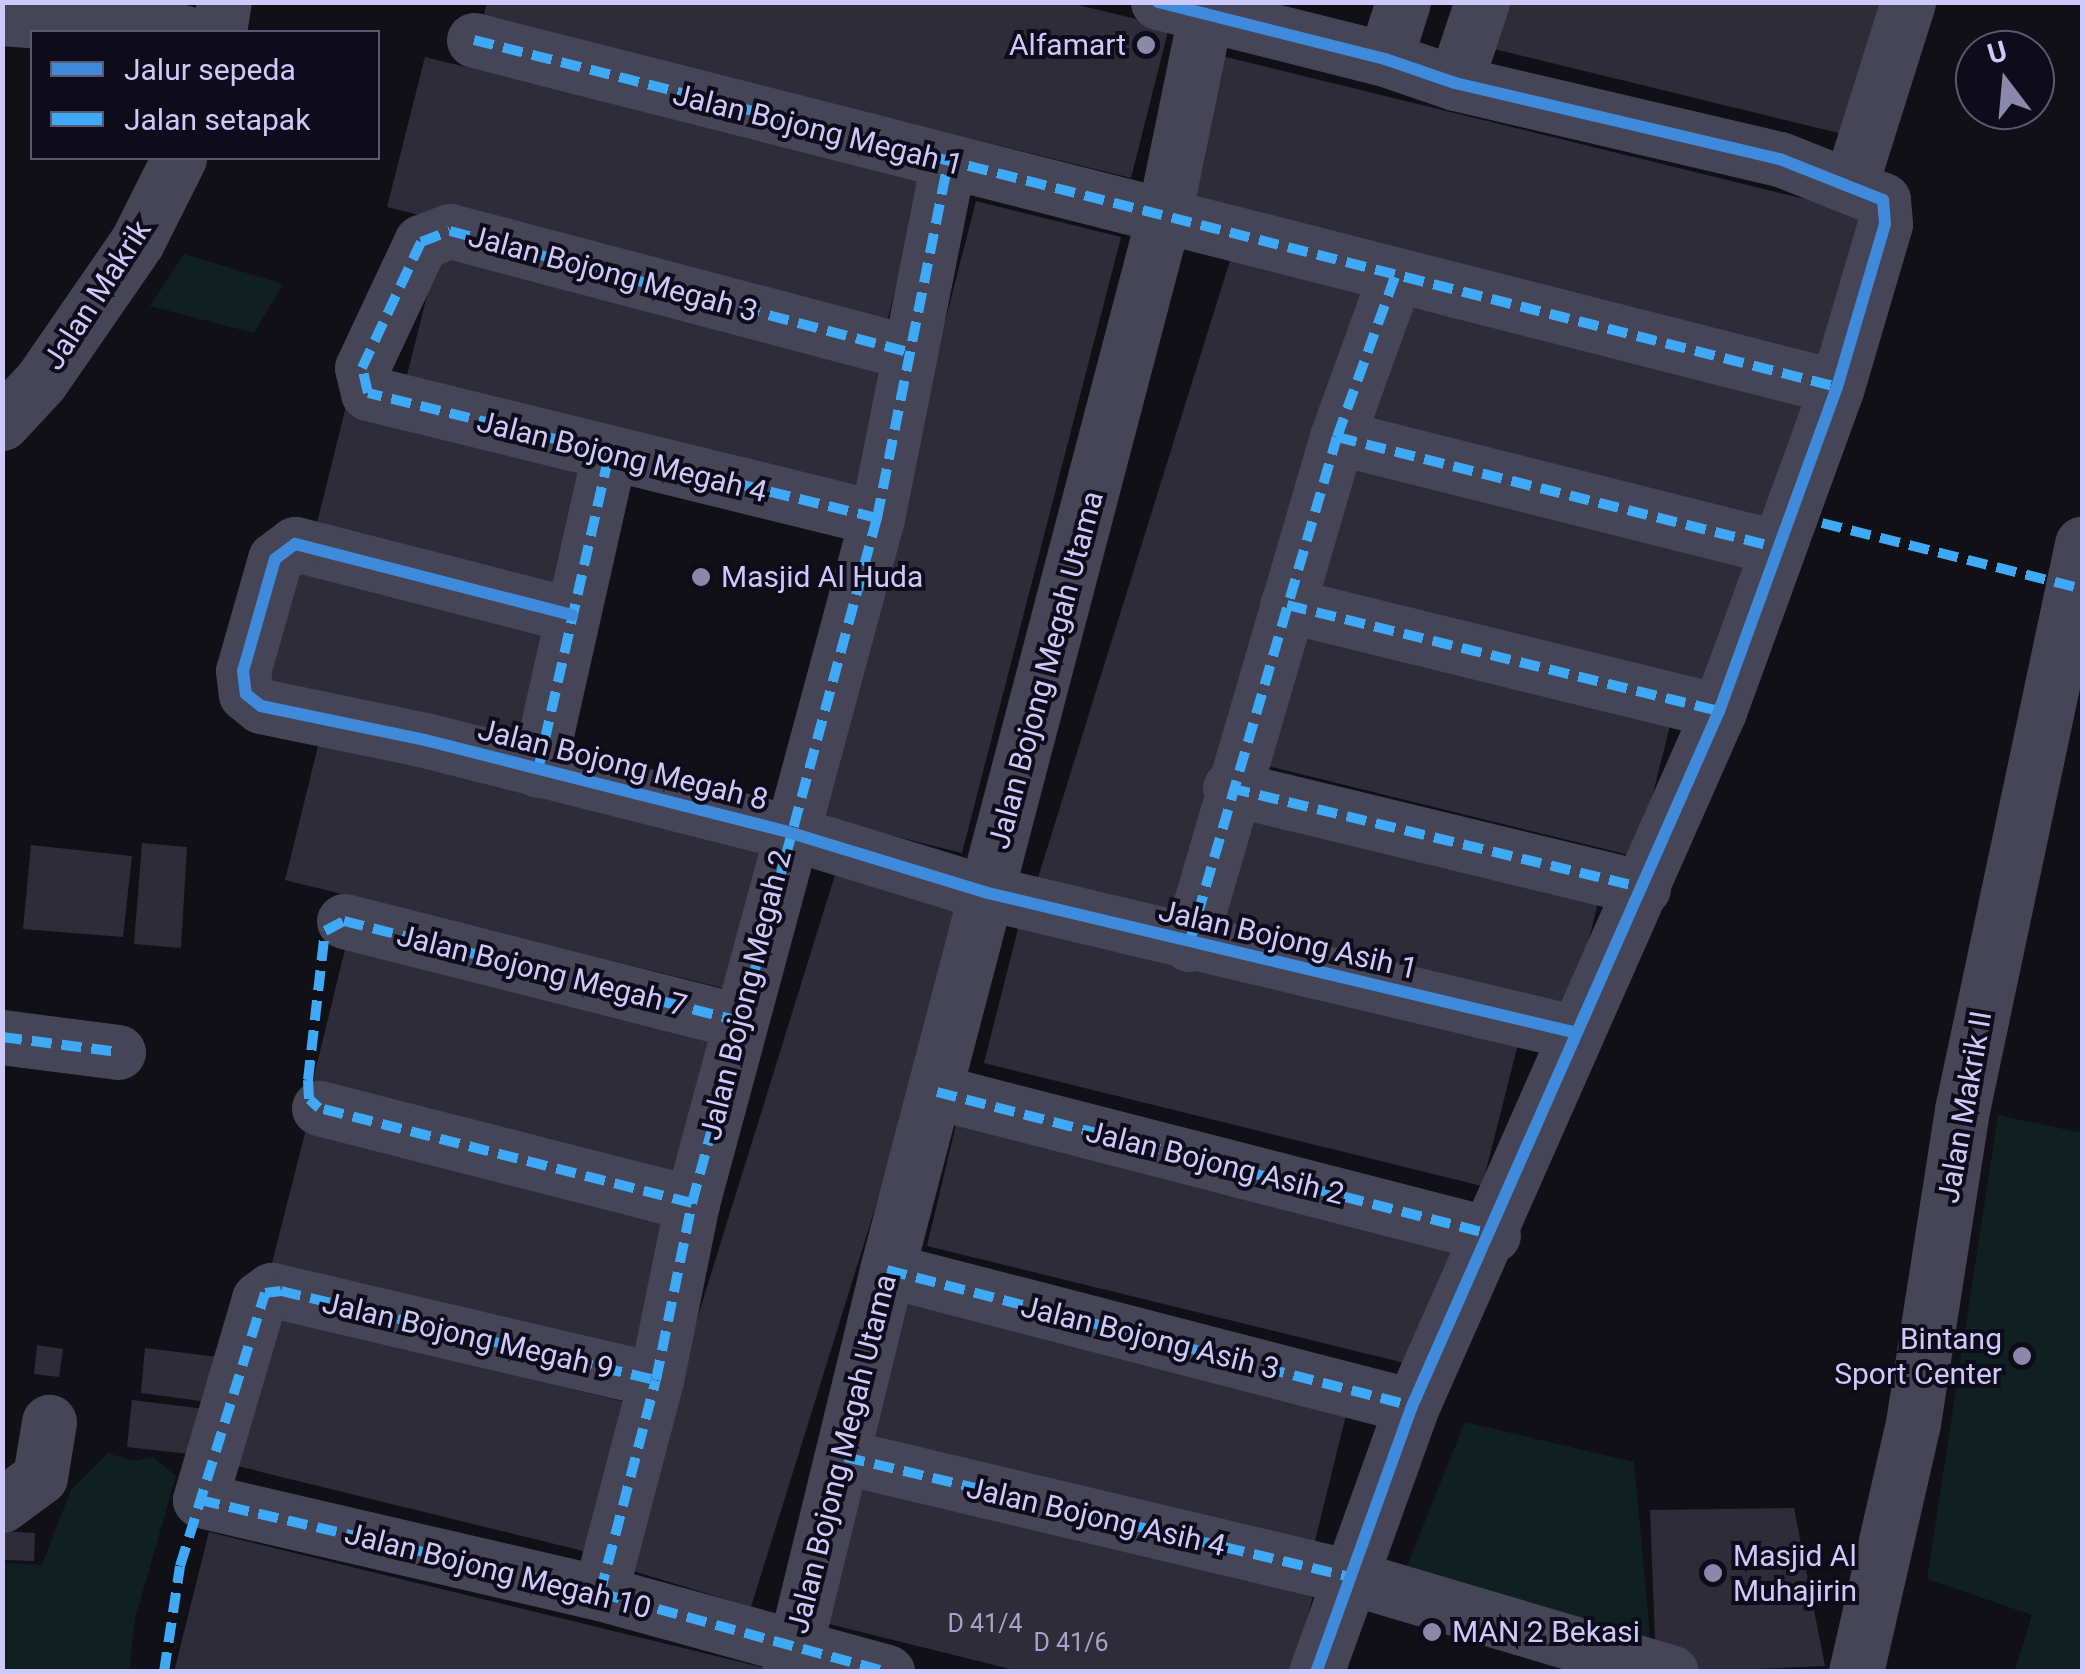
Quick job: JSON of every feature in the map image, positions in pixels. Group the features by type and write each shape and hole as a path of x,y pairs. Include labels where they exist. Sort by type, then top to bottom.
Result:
{"street":[{"path":"220,30 224,2"},
{"path":"1385,59 1403,2"},
{"path":"1455,83 1482,2"},
{"path":"1851,183 1908,2"},
{"path":"1181,9 1385,59 1455,83 1780,159 1851,183 1883,200 1885,224 1796,527 1493,1235 1412,1406 1346,1576 1316,1672"},
{"name":"Jalan Bojong Megah Utama","path":"792,1660 845,1457 887,1270 937,1092 1165,212 1181,9"},
{"path":"2,18 156,30"},
{"name":"Jalan Bojong Megah 1","path":"474,40 948,164 1165,212 1395,277 1838,387"},
{"name":"Jalan Makrik","path":"2,423 40,381 136,242 178,160"},
{"name":"Jalan Bojong Megah 2","path":"600,1592 656,1380 692,1203 788,832 877,518 948,164"},
{"name":"Jalan Bojong Megah 3","path":"368,392 362,368 402,274 420,242 450,231 909,352"},
{"path":"1189,944 1230,788 1337,437 1395,277"},
{"name":"Jalan Bojong Megah 4","path":"368,392 609,456 877,518"},
{"path":"1337,437 1796,527"},
{"path":"538,770 609,456"},
{"name":"Jalan Bojong Megah 8","path":"572,615 295,544 275,559 243,672 246,694 261,706 788,832 988,893"},
{"name":"Jalan Makrik II","path":"1856,1672 1913,1423 1962,1110 2082,544"},
{"path":"1287,605 1720,711"},
{"path":"1230,788 1643,888"},
{"name":"Jalan Bojong Asih 1","path":"988,893 1189,944 1577,1033"},
{"name":"Jalan Bojong Megah 7","path":"344,921 740,1020"},
{"path":"2,1037 118,1052"},
{"name":"Jalan Bojong Asih 2","path":"937,1092 1493,1235"},
{"path":"319,1108 692,1203"},
{"name":"Jalan Bojong Asih 3","path":"887,1270 1412,1406"},
{"name":"Jalan Bojong Megah 9","path":"200,1500 258,1299 281,1291 656,1380"},
{"path":"2,1505 40,1477 49,1422"},
{"name":"Jalan Bojong Asih 4","path":"845,1457 1346,1576 1671,1672"},
{"name":"Jalan Bojong Megah 10","path":"200,1500 600,1592 792,1660 887,1672"}],"shaded area":[{"path":"184,254 283,284 254,333 150,306"},
{"name":"Bintang Sport Center","path":"1998,1115 2082,1133 2082,1671 2015,1671 2032,1615 1927,1579"},
{"path":"1465,1422 1634,1462 1651,1647 1405,1571"},
{"path":"108,1453 133,1461 153,1457 176,1476 135,1619 129,1671 3,1671 3,1563 42,1565 71,1490"}],"building":[{"path":"487,2 1066,2 1169,27 1131,178 483,18"},
{"path":"1505,2 1897,2 1863,139 1494,49"},
{"path":"1222,56 1870,215 1832,365 1185,207"},
{"path":"425,57 923,179 885,330 387,207"},
{"path":"976,201 1121,237 962,853 818,817"},
{"path":"440,244 890,355 852,505 402,395"},
{"path":"1232,254 1363,294 1169,921 1037,881"},
{"path":"1400,288 1811,389 1774,539 1362,438"},
{"path":"348,398 597,460 560,604 312,543"},
{"path":"1346,454 1757,555 1719,705 1308,604"},
{"path":"292,553 561,619 529,745 260,679"},
{"path":"1306,616 1675,706 1637,857 1268,766"},
{"path":"322,730 773,841 735,991 285,880"},
{"path":"1233,796 1602,886 1570,1017 1201,926"},
{"path":"142,843 187,847 181,948 134,944"},
{"path":"31,845 132,856 123,937 23,929"},
{"path":"839,862 970,903 751,1607 620,1567"},
{"path":"1022,913 1520,1036 1482,1186 984,1063"},
{"path":"349,933 718,1024 681,1174 312,1084"},
{"path":"958,1116 1456,1238 1425,1368 927,1246"},
{"path":"308,1121 677,1212 639,1362 270,1271"},
{"path":"896,1295 1348,1407 1311,1557 858,1446"},
{"path":"263,1313 633,1404 595,1554 225,1463"},
{"path":"37,1345 63,1349 59,1377 34,1374"},
{"path":"145,1348 225,1358 215,1403 141,1393"},
{"path":"132,1400 213,1410 207,1456 127,1447"},
{"path":"863,1473 1316,1584 1294,1672 1022,1672 825,1623"},
{"path":"1794,1508 1825,1666 1684,1672 1655,1639 1650,1510"},
{"path":"2,1531 35,1533 34,1561 2,1560"},
{"path":"209,1532 773,1670 773,1672 174,1672"}],"marked path":[{"path":"474,40 1837,387"},
{"path":"600,1593 656,1380 692,1203 877,518 948,164"},
{"path":"877,518 368,393 362,368 421,242 450,231 909,352"},
{"path":"1189,944 1337,437 1395,277"},
{"path":"1337,437 1774,547"},
{"path":"538,770 609,456"},
{"path":"1822,523 2075,587"},
{"path":"1287,605 1719,711"},
{"path":"1230,788 1643,888"},
{"path":"692,1203 319,1108 309,1099 308,1080 325,931 344,921 740,1021"},
{"path":"2,1037 118,1052"},
{"path":"937,1092 1493,1235"},
{"path":"887,1270 1412,1406"},
{"path":"164,1672 180,1566 265,1293 281,1291 656,1380"},
{"path":"845,1457 1346,1576"},
{"path":"200,1500 600,1593 887,1672"}],"cycle path":[{"path":"1158,2 1385,59 1455,83 1780,159 1883,200 1885,224 1837,387 1719,711 1412,1406 1316,1672"},
{"path":"572,615 295,544 275,559 243,671 246,694 261,706 425,740 788,832 988,893 1577,1033"}],"place":[{"name":"Alfamart","path":"1146,45"},
{"name":"Masjid Al Huda","path":"701,577"},
{"name":"Bintang Sport Center","path":"2022,1356"},
{"name":"Masjid Al Muhajirin","path":"1713,1573"},
{"name":"MAN 2 Bekasi","path":"1432,1632"}]}
